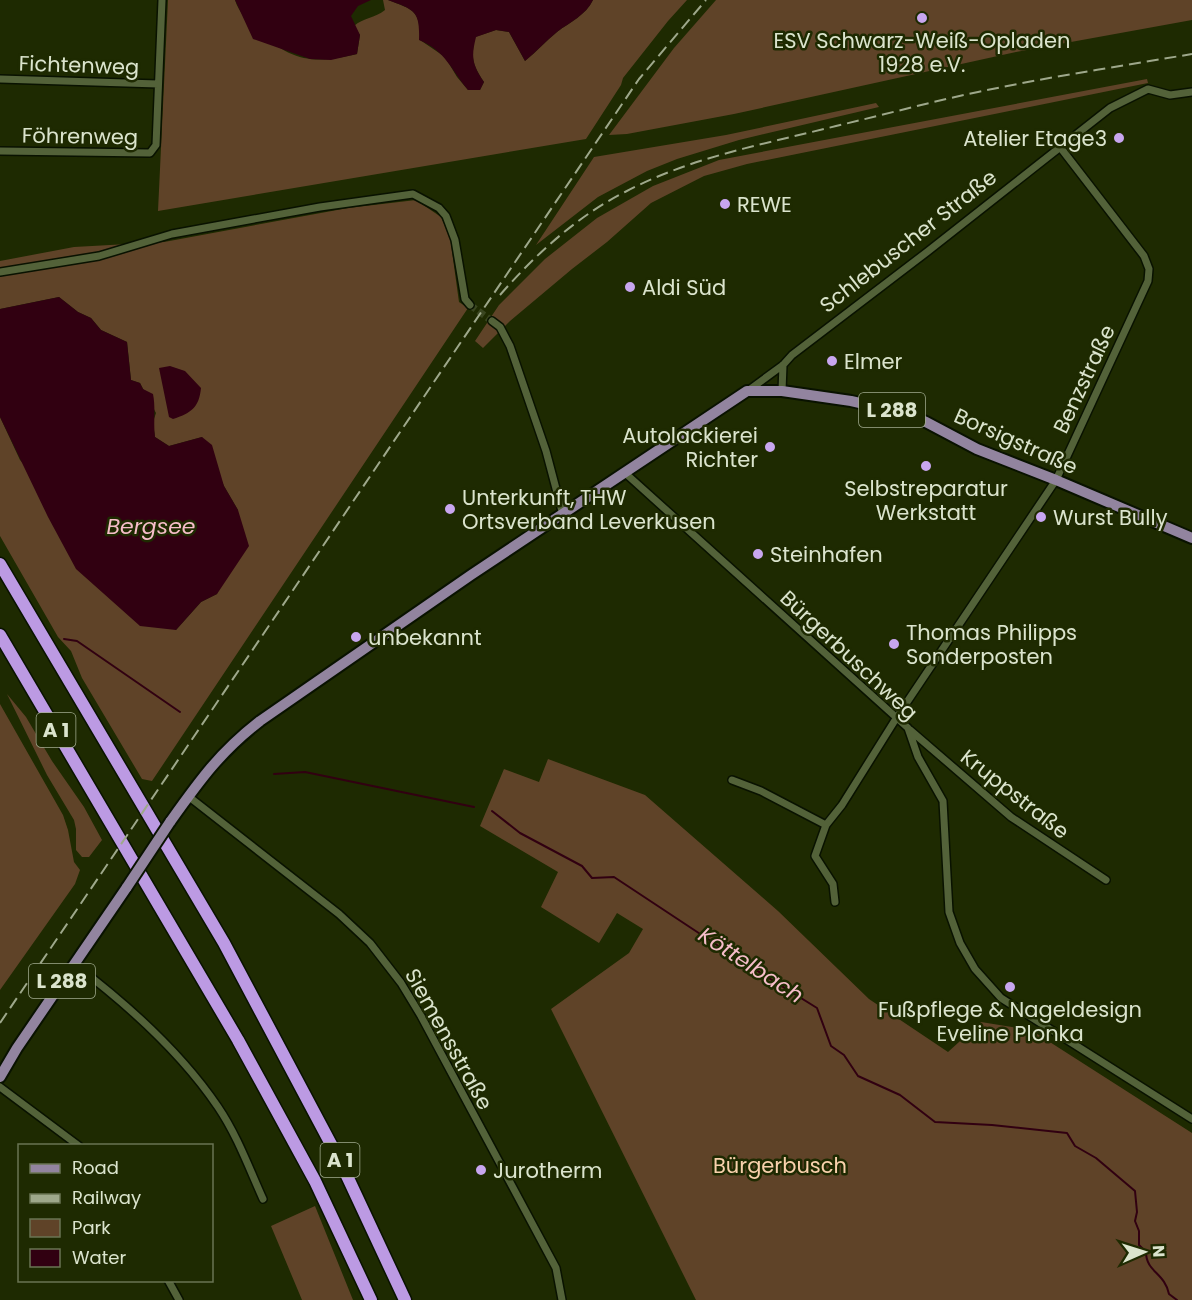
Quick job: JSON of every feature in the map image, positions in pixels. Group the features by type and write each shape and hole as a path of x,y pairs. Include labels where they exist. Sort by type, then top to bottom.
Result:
{"highway":[{"name":"A 1","path":"0,564 224,943 341,1163 405,1300"},
{"name":"A 1","path":"0,635 238,1040 315,1181 371,1300"}],"main road":[{"name":"Borsigstraße","path":"747,391 782,391 851,401 904,413 977,449 1192,538"},
{"name":"Schlebuscher Straße","path":"74,964 188,796 234,741 471,575 747,391"},
{"name":"L 288","path":"0,1077 74,964"}],"street":[{"path":"158,84 162,0"},
{"name":"Fichtenweg","path":"0,79 158,84"},
{"name":"Föhrenweg","path":"0,151 150,153 156,145 158,84"},
{"name":"Schlebuscher Straße","path":"747,391 1110,108 1148,89 1170,95 1192,92"},
{"name":"Benzstraße","path":"835,902 833,884 815,856 826,825 842,805 897,717 1056,480 1148,281 1147,261 1060,147"},
{"path":"0,272 99,256 172,234 320,207 413,194 439,208 446,216 455,240 465,299 470,305"},
{"path":"492,321 500,327 510,346 546,451 563,515"},
{"path":"782,391 783,365"},
{"name":"Bürgerbuschweg","path":"624,472 908,728 918,757 943,801 949,912 960,943 975,969 1001,998 1192,1117"},
{"name":"Kruppstraße","path":"908,728 1011,817 1106,880"},
{"path":"732,780 761,791 826,825"},
{"name":"Siemensstraße","path":"188,796 339,914 370,943 401,983 556,1268 562,1300"},
{"path":"74,964 164,1042 201,1085 232,1132 263,1198"},
{"path":"0,1088 76,1144"},
{"path":"169,1282 179,1300"}],"green space":[{"path":"168,0 235,0 244,16 257,30 281,48 303,58 328,59 357,54 360,35 354,26 385,10 383,0 388,0 410,9 419,23 420,40 445,57 468,90 480,90 484,82 474,61 475,37 496,30 509,32 525,61 557,32 582,14 593,0 687,0 623,78 621,85 586,139 158,211"},
{"path":"716,0 1192,0 1192,20 1016,52 734,114 627,134 609,135 674,48"},
{"path":"1147,79 1148,83 747,164 704,176 651,203 510,321 483,348 475,341 499,305 545,259 597,218 653,186 719,160"},
{"path":"876,103 879,107 739,140 647,171 598,197 536,245 594,157 726,135"},
{"path":"416,200 441,217 450,237 459,302 468,308 152,781 142,779 82,678 71,651 58,637 0,536 0,417 20,460 176,630 201,602 217,594 238,510 224,486 202,437 169,446 155,437 153,422 156,413 140,383 131,380 127,342 101,330 91,318 78,312 59,297 0,309 0,261 74,247 164,242 348,208"},
{"path":"7,694 26,717 52,761 84,807 102,840 89,857 82,857 76,850 74,820 47,775"},
{"path":"0,704 63,815 74,862 80,870 75,884 0,990"},
{"name":"Bürgerbusch","path":"548,759 645,795 778,911 869,999 948,1052 981,1022 1031,1030 1192,1133 1192,1300 696,1300 551,1009 629,953 643,929 617,913 599,943 541,907 558,872 480,826 504,769 539,782"},
{"path":"315,1206 353,1300 302,1300 271,1226"}],"water":[{"path":"235,0 371,0 358,6 351,16 360,35 357,54 331,60 310,59 253,39"},
{"path":"388,0 593,0 582,14 557,32 525,61 509,32 496,30 476,37 473,50 474,60 484,82 480,90 468,90 442,56 419,40 417,17 414,13"},
{"name":"Bergsee","path":"59,297 78,312 91,318 101,330 127,342 131,380 140,383 143,389 153,394 155,437 169,446 202,437 212,445 224,486 238,510 249,546 217,594 201,602 176,630 140,626 76,569 0,417 0,309"},
{"path":"170,366 185,371 201,388 193,409 173,419 169,417 159,368"}],"waterway":[{"name":"Köttelbach","path":"64,639 77,641 180,712"},
{"name":"Köttelbach","path":"274,774 305,772 474,807"},
{"name":"Köttelbach","path":"492,811 520,833 582,866 592,878 614,877 817,1008 831,1046 844,1055 858,1076 900,1095 935,1122 1067,1133 1075,1146 1096,1158 1135,1191 1137,1212 1135,1221 1139,1231 1139,1245 1146,1252 1152,1269 1164,1281 1169,1294 1177,1300"}],"tunnel":[{"path":"470,305 492,321"}],"railway":[{"path":"0,1023 639,79 706,0"},
{"path":"500,295 542,251 573,225 625,192 676,169 755,146 960,96 1192,54"}],"place":[{"name":"ESV Schwarz-Weiß-Opladen 1928 e.V.","path":"922,18"},
{"name":"Atelier Etage3","path":"1119,138"},
{"name":"REWE","path":"725,204"},
{"name":"Aldi Süd","path":"630,287"},
{"name":"Elmer","path":"832,361"},
{"name":"Autolackierei Richter","path":"770,447"},
{"name":"Selbstreparatur Werkstatt","path":"926,466"},
{"name":"Unterkunft, THW Ortsverband Leverkusen","path":"450,509"},
{"name":"Wurst Bully","path":"1041,517"},
{"name":"Steinhafen","path":"758,554"},
{"name":"unbekannt","path":"356,637"},
{"name":"Thomas Philipps Sonderposten","path":"894,644"},
{"name":"Fußpflege & Nageldesign Eveline Plonka","path":"1010,987"},
{"name":"Jurotherm","path":"481,1170"}]}
